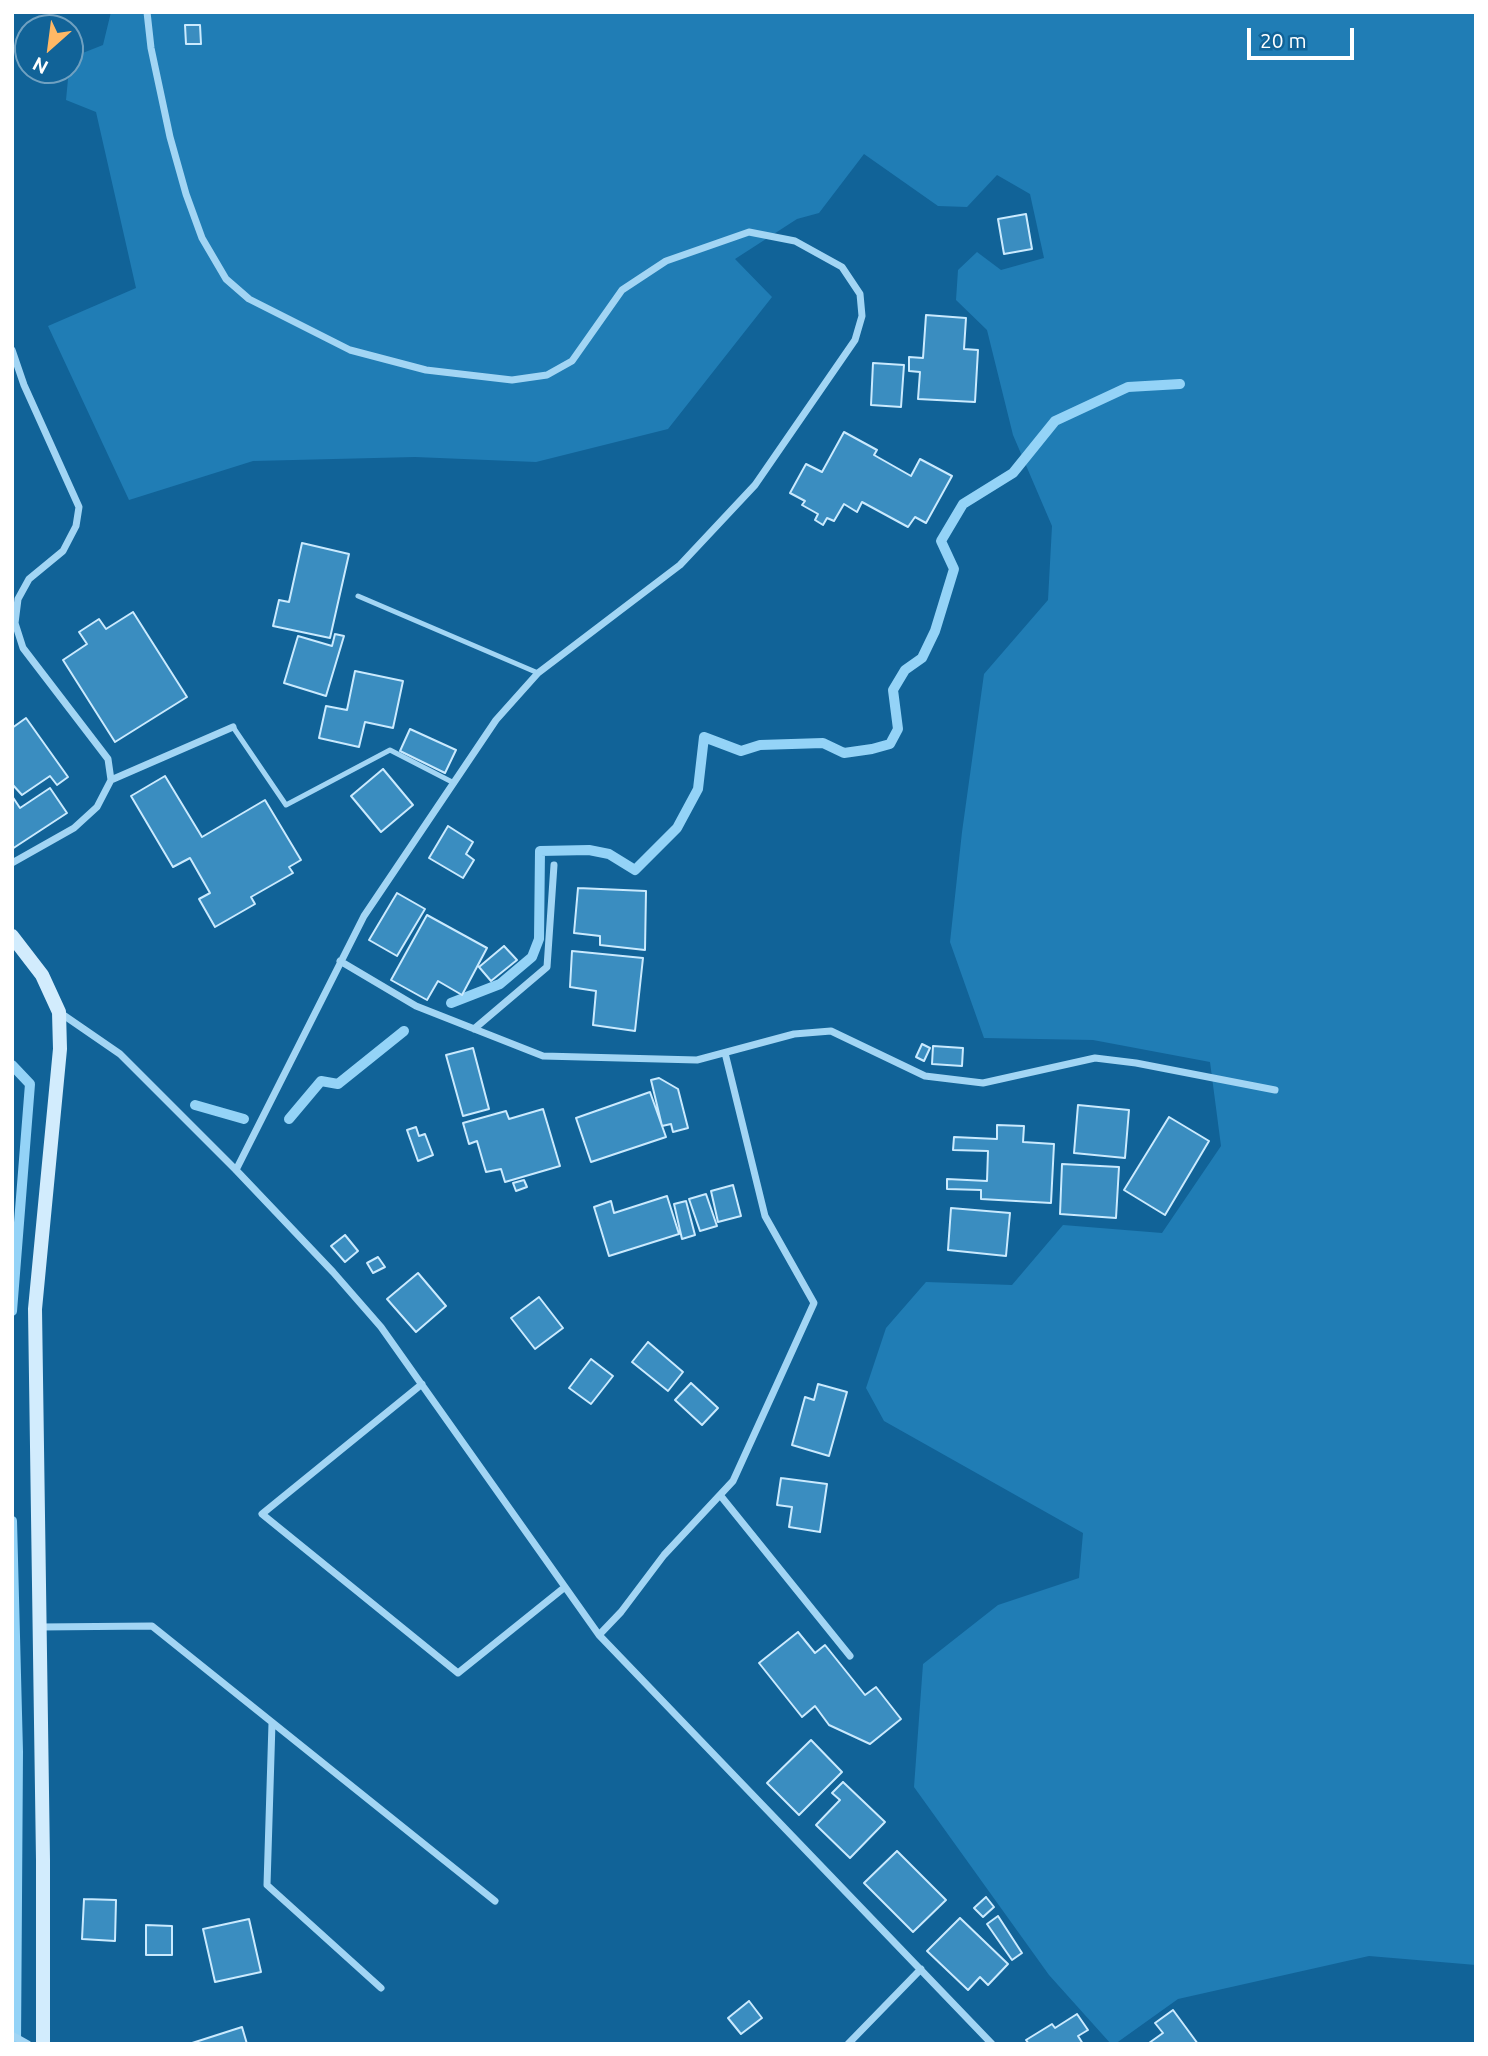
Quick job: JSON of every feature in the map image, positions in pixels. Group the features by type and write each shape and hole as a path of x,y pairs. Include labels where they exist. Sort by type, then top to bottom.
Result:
{"street":[{"path":"147,12 151,48 186,194 202,238 226,279 249,299 351,349 426,370 512,380 547,375 572,361 622,290 666,261 749,232 795,241 842,267 860,294 862,316 855,340 755,485 680,565 538,673 496,720 364,916 236,1170"},
{"path":"12,350 24,384 79,507 76,526 63,551 29,579 18,599 15,624 23,648 108,759 111,780 97,807 74,828 12,863"},
{"path":"111,780 233,727"},
{"path":"474,1029 547,967 554,865"},
{"path":"12,936 42,975 59,1012 60,1049 35,1309 43,2044"},
{"path":"340,961 416,1006 543,1056 697,1060 794,1034 831,1031 925,1076 983,1083 1095,1058 1136,1063 1275,1090"},
{"path":"59,1012 120,1054 236,1170 357,1300 381,1327 598,1635 992,2044"},
{"path":"598,1635 621,1612 664,1555 733,1481 814,1303 765,1216 725,1053"},
{"path":"422,1384 262,1514 458,1673 565,1587"},
{"path":"720,1495 850,1656"},
{"path":"40,1627 152,1626 495,1901"},
{"path":"272,1723 267,1885 382,1988"},
{"path":"848,2044 921,1969"},
{"path":"12,2035 27,2043"}],"lane":[{"path":"358,596 538,673"},
{"path":"233,727 286,805 390,750 454,783"}],"shaded area":[{"path":"111,12 1476,12 1476,1965 1369,1956 1178,1999 1115,2044 1111,2044 1049,1975 914,1787 923,1664 998,1605 1079,1578 1083,1533 884,1421 866,1388 886,1328 926,1282 1012,1285 1063,1225 1162,1233 1221,1146 1210,1062 1093,1040 984,1038 950,942 984,674 1048,600 1052,526 1013,435 987,330 956,300 958,270 977,252 1001,270 1044,258 1030,194 997,175 967,207 938,206 864,154 819,213 797,219 735,259 772,297 668,429 536,462 415,457 253,461 129,500 48,326 136,288 96,112 66,100 68,84 84,84 84,52 103,45"}],"building":[{"path":"185,25 200,25 201,44 186,44"},
{"path":"1026,214 1032,249 1004,254 998,219"},
{"path":"926,315 966,318 964,349 978,350 975,402 918,399 920,372 909,371 909,357 923,358"},
{"path":"873,363 904,365 901,407 871,405"},
{"path":"844,432 877,450 874,455 911,476 920,459 952,476 926,523 915,517 908,527 862,502 857,512 844,504 834,521 827,518 823,525 815,520 818,514 802,505 805,501 790,493 806,464 822,472"},
{"path":"302,543 349,554 330,638 273,626 279,600 289,602"},
{"path":"133,612 187,697 115,742 63,660 87,644 79,632 99,619 106,629"},
{"path":"335,634 344,636 326,696 284,683 298,636 332,646"},
{"path":"355,671 403,681 393,728 365,722 359,747 319,738 326,706 347,710"},
{"path":"26,718 68,777 57,785 50,776 22,795 12,784 12,728"},
{"path":"410,729 456,750 445,773 400,751"},
{"path":"383,769 413,805 381,832 351,796"},
{"path":"165,776 202,837 265,800 301,860 289,867 293,873 251,897 255,904 215,927 199,899 210,893 190,858 173,867 131,796"},
{"path":"50,788 67,813 12,849 12,796 20,808"},
{"path":"448,826 473,842 466,854 474,860 463,878 429,858"},
{"path":"578,888 646,891 645,950 600,945 600,936 574,933"},
{"path":"397,893 425,909 397,956 369,940"},
{"path":"427,915 487,948 462,995 438,981 427,1000 391,980"},
{"path":"504,946 517,960 491,981 479,967"},
{"path":"572,951 643,958 635,1031 593,1025 596,991 570,987"},
{"path":"922,1044 930,1048 924,1061 916,1057"},
{"path":"933,1046 963,1048 962,1066 932,1064"},
{"path":"473,1048 489,1109 463,1116 446,1055"},
{"path":"659,1078 678,1089 688,1128 673,1132 671,1124 662,1126 651,1080"},
{"path":"650,1092 666,1137 591,1162 576,1118"},
{"path":"1078,1105 1129,1110 1125,1158 1074,1153"},
{"path":"543,1109 560,1166 505,1182 501,1169 486,1172 477,1141 469,1144 463,1123 506,1111 509,1119"},
{"path":"1169,1117 1209,1141 1165,1215 1124,1190"},
{"path":"997,1125 1024,1126 1023,1142 1054,1144 1051,1203 981,1199 981,1190 947,1189 947,1179 987,1181 988,1151 953,1150 954,1137 997,1139"},
{"path":"416,1127 419,1136 425,1134 433,1155 418,1161 407,1130"},
{"path":"1062,1164 1119,1167 1116,1218 1060,1214"},
{"path":"524,1180 527,1187 516,1191 513,1183"},
{"path":"733,1185 741,1216 718,1222 711,1191"},
{"path":"706,1194 717,1226 700,1231 689,1199"},
{"path":"667,1196 679,1234 609,1256 594,1207 611,1201 614,1213"},
{"path":"686,1201 695,1235 682,1239 674,1204"},
{"path":"951,1208 1010,1213 1006,1256 948,1250"},
{"path":"345,1235 358,1251 345,1262 331,1246"},
{"path":"378,1257 385,1267 373,1273 367,1263"},
{"path":"418,1273 446,1306 416,1332 387,1299"},
{"path":"539,1297 563,1328 535,1349 511,1318"},
{"path":"648,1342 683,1372 668,1391 632,1362"},
{"path":"591,1359 613,1376 591,1404 569,1388"},
{"path":"691,1383 718,1408 702,1425 675,1400"},
{"path":"818,1384 847,1392 829,1456 792,1445 805,1397 814,1400"},
{"path":"781,1478 827,1484 820,1532 789,1527 792,1507 777,1505"},
{"path":"798,1632 815,1653 825,1645 865,1695 876,1687 901,1719 870,1744 829,1725 815,1706 802,1717 759,1663"},
{"path":"811,1740 842,1772 799,1815 767,1783"},
{"path":"843,1782 885,1822 850,1858 816,1825 840,1800 832,1793"},
{"path":"897,1851 946,1900 913,1932 864,1883"},
{"path":"986,1897 994,1907 983,1917 974,1908"},
{"path":"84,1899 116,1900 115,1941 82,1939"},
{"path":"998,1916 1022,1953 1012,1960 987,1924"},
{"path":"960,1918 1008,1964 988,1985 980,1977 968,1990 927,1951"},
{"path":"249,1919 261,1972 215,1982 203,1929"},
{"path":"146,1925 172,1926 172,1955 146,1955"},
{"path":"749,2001 762,2018 741,2034 728,2018"},
{"path":"1173,2010 1198,2044 1149,2043 1163,2033 1155,2023"},
{"path":"1077,2014 1088,2030 1078,2036 1083,2044 1029,2044 1026,2040 1052,2024 1055,2028"},
{"path":"242,2027 247,2044 189,2044"}],"waterway":[{"path":"451,1003 500,984 532,957 539,939 540,851 589,850 609,854 635,870 677,828 698,789 704,737 741,751 760,745 823,743 844,753 890,744 898,729 893,690 905,670 922,658 935,631 954,569 941,541 963,504 1013,473 1055,421 1128,387 1180,384"},
{"path":"289,1119 321,1081 338,1084 404,1031"},
{"path":"12,1065 30,1084 12,1311"},
{"path":"195,1105 244,1119"},
{"path":"12,1521 18,1752 16,2044"}]}
